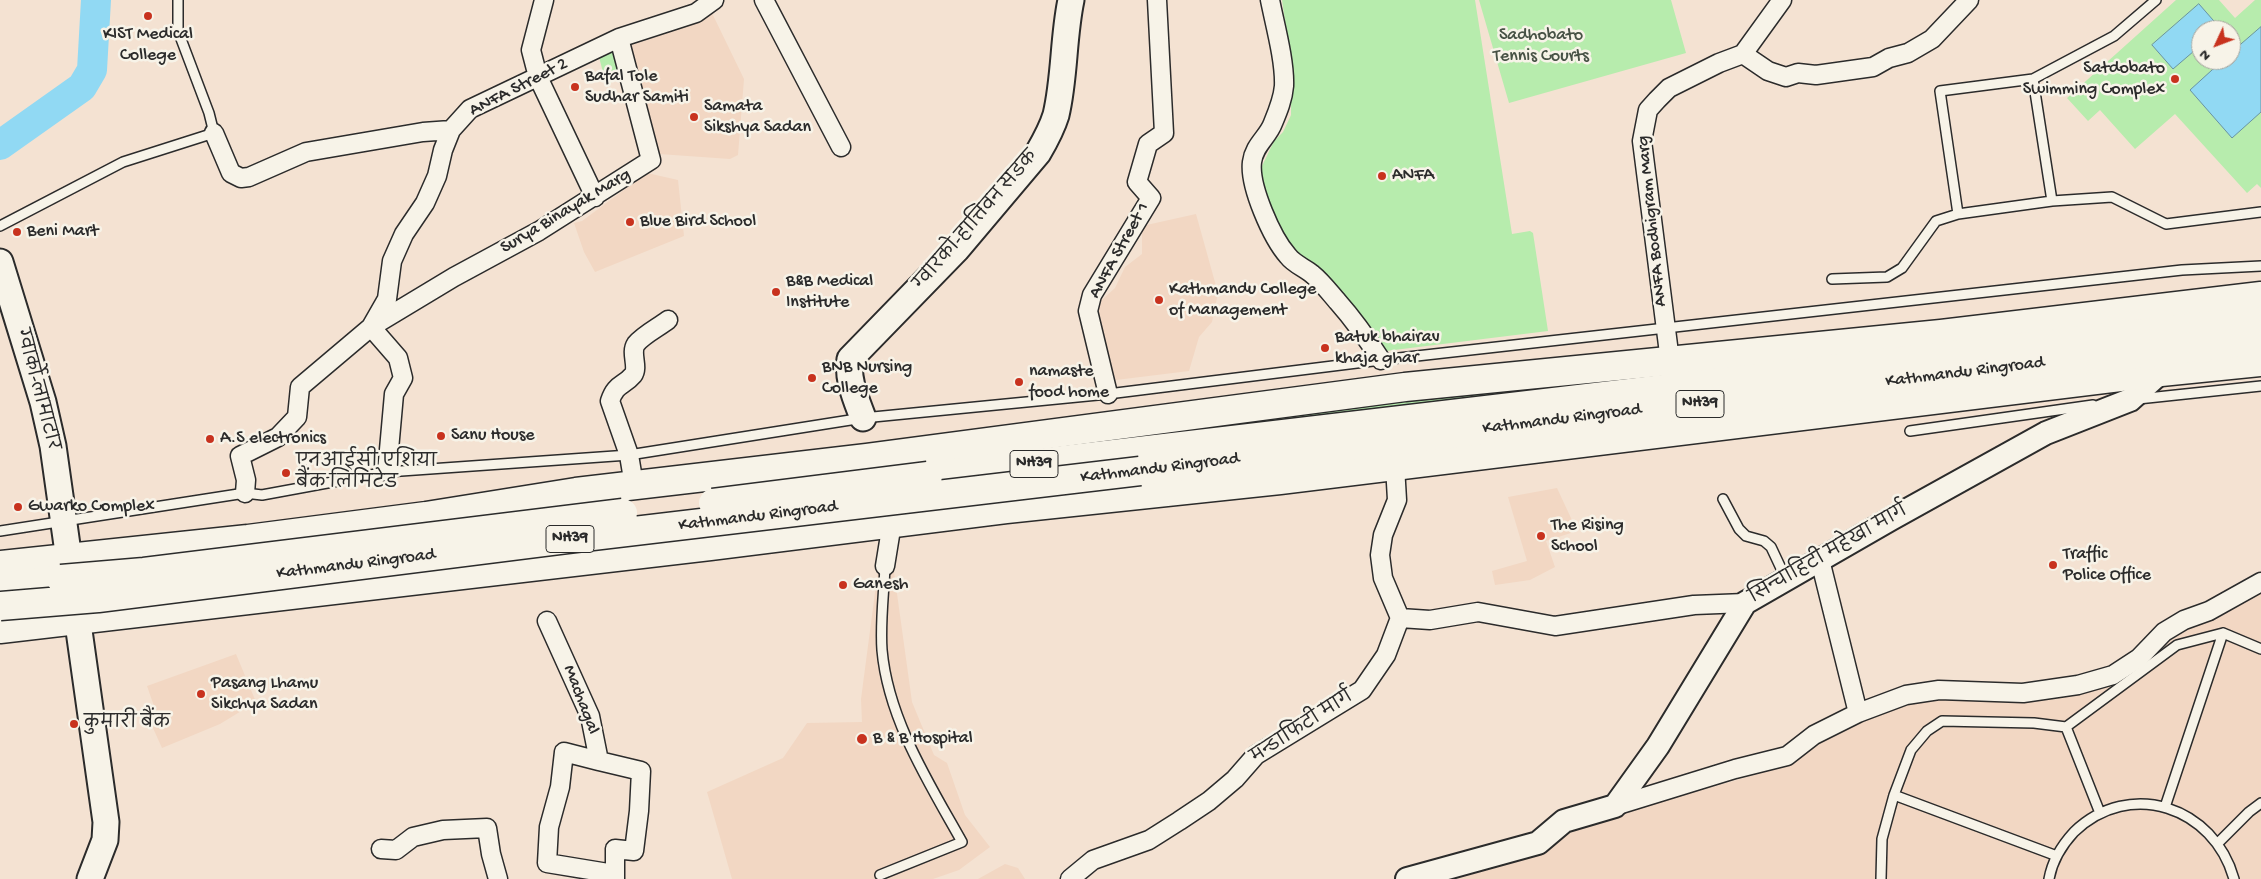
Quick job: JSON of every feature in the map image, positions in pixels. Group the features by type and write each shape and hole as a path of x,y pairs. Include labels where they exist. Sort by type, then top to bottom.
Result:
{"main road":[{"name":"ग्वारको-हात्तिवन सडक","path":"863,418 852,389 848,369 850,359 957,249 1033,160 1048,136 1059,97 1071,0"},
{"name":"ग्वार्को-लामाटार","path":"0,262 43,402 53,446 62,521 106,822 105,840 90,879"},
{"path":"0,565 68,560 248,539 634,485 1025,438 1405,387 1941,334 2261,296"},
{"name":"Kathmandu Ringroad","path":"0,606 98,598 567,539 1140,461 2178,328 2261,321"},
{"name":"Kathmandu Ringroad","path":"0,587 144,572 418,537 1840,388 2261,340"},
{"path":"0,629 77,622 892,523 1395,466 2161,372 2261,362"}],"street":[{"path":"544,0 531,50 538,77 595,197"},
{"name":"ANFA Street 2","path":"372,327 387,299 392,261 404,234 425,203 437,176 443,150 451,130 470,109 619,38 714,0"},
{"path":"764,0 841,147"},
{"name":"ANFA Street 1","path":"1108,394 1088,311 1092,295 1151,198 1137,182 1148,144 1164,133 1157,0"},
{"path":"1270,0 1279,42 1284,85 1272,127 1257,145 1252,162 1256,189 1265,218 1279,245 1289,258 1313,275 1338,302 1361,329 1381,360"},
{"path":"1782,0 1743,54 1768,71 1786,76 1798,74 1816,75 1873,67 1889,58 1908,53 1932,39 1969,0"},
{"name":"Surya Binayak Marg","path":"372,327 595,197 651,160 619,38"},
{"name":"ANFA Bodhigram Marg","path":"1670,361 1664,328 1642,142 1645,122 1648,110 1669,88 1719,63 1743,54"},
{"path":"214,134 231,173 241,178 249,177 306,152 423,132 451,130"},
{"path":"634,485 629,455 610,401 617,386 632,376 635,371 634,351 636,344 668,320"},
{"path":"245,493 246,480 240,456 278,437 297,417 300,387 372,327 398,358 403,378 394,394 387,472"},
{"name":"सिन्चाहिटी महेखा मार्ग","path":"1615,806 1658,746 1745,603 2046,433 2130,400 2161,372"},
{"path":"1395,466 1397,500 1383,535 1380,555 1382,578 1400,618 1430,620 1478,612 1555,626 1694,605 1745,603"},
{"path":"885,566 892,523"},
{"path":"1820,560 1858,713"},
{"path":"1407,879 1538,843 1564,820 1787,756 1814,735 1858,713 1906,695 1938,690 2023,693 2078,685 2113,675 2140,658 2164,632 2184,620 2209,611 2261,582"},
{"name":"मन्डाफिटी मार्ग","path":"1070,879 1093,860 1150,840 1209,801 1235,779 1256,756 1362,690 1386,655 1400,618"},
{"name":"Machagal","path":"548,621 590,716 600,761"},
{"path":"564,752 600,761 641,771 639,812 634,851 615,849 614,877 547,863 549,827 560,787 564,752"},
{"path":"381,849 396,850 413,837 443,830 487,828 490,854 498,879"}],"lane":[{"path":"0,226 123,162 214,134 209,113 178,31 178,0"},
{"path":"1958,214 1940,92 2033,80 2114,36 2156,0"},
{"path":"2033,80 2052,201"},
{"path":"1832,279 1887,277 1902,268 1936,221 1958,214 2052,201 2112,197 2166,224 2261,212"},
{"path":"0,531 245,493 262,495 387,472 629,455 863,418 1108,394 1381,360 2182,270 2261,266"},
{"path":"1910,431 2130,400 2261,386"},
{"path":"1723,499 1739,530 1746,536 1764,541 1770,547 1786,579"},
{"path":"880,875 962,842 918,763 888,690 882,649 885,566"},
{"path":"2165,807 2223,633"},
{"path":"1881,879 1882,839 1894,795 1911,750 1927,732 1942,721 2034,723 2066,727 2177,646 2223,633 2261,649"},
{"path":"2066,727 2100,813"},
{"path":"1894,795 2057,856"},
{"path":"2218,843 2249,812 2261,803"},
{"path":"2049,879 2057,856 2068,839 2083,824 2100,813 2121,806 2143,804 2165,807 2195,820 2218,843 2229,862 2234,879"}],"shaded area":[{"name":"Samata Sikshya Sadan","path":"711,11 744,79 738,155 730,159 659,154 626,47 668,33"},
{"name":"Blue Bird School","path":"647,173 678,180 684,236 595,272 584,252 574,223 582,221"},
{"name":"Kathmandu College of Management","path":"1196,214 1218,293 1212,322 1199,337 1189,371 1108,381 1093,308 1115,288 1125,267 1142,254 1142,226"},
{"name":"The Rising School","path":"1557,488 1577,531 1546,541 1555,567 1530,580 1495,585 1492,571 1527,561 1508,497"},
{"name":"B & B Hospital","path":"878,570 894,572 912,702 934,755 947,763 965,815 990,847 959,870 933,879 732,879 707,792 783,758 807,723 862,722 861,699"},
{"path":"2261,590 2261,879 1457,879 1543,853 1568,828 1769,771 1791,758 1815,738 1907,699 2102,682 2154,639"},
{"name":"Pasang Lhamu Sikchya Sadan","path":"236,654 256,702 220,724 162,748 148,717 155,709 147,686"},
{"path":"1005,864 1018,868 1025,879 978,879"}],"green space":[{"name":"ANFA","path":"1282,0 1475,0 1512,234 1530,231 1533,233 1548,331 1378,352 1288,250 1262,191 1262,166 1274,141 1283,132 1291,115 1291,65"},
{"name":"Sadhobato Tennis Courts","path":"1479,0 1671,0 1686,53 1509,103"},
{"name":"Satdobato Swimming Complex","path":"2176,0 2219,0 2235,18 2255,0 2261,0 2261,188 2257,184 2247,193 2175,114 2135,149 2100,110 2088,121 2067,98"},
{"path":"614,46 624,78 606,84 598,53"},
{"path":"1868,353 1112,445 940,457 1267,413"}],"water":[{"path":"2199,4 2213,20 2191,20 2191,54 2173,69 2152,45"},
{"path":"2261,27 2261,112 2232,138 2190,90 2212,70 2241,70 2241,44"}],"waterway":[{"path":"0,145 82,87 92,70 96,0"}],"place":[{"name":"KIST Medical College","path":"148,16"},
{"name":"Satdobato Swimming Complex","path":"2175,79"},
{"name":"Bafal Tole Sudhar Samiti","path":"575,87"},
{"name":"Samata Sikshya Sadan","path":"694,117"},
{"name":"ANFA","path":"1382,176"},
{"name":"Blue Bird School","path":"630,222"},
{"name":"Beni Mart","path":"17,232"},
{"name":"B&B Medical Institute","path":"776,292"},
{"name":"Kathmandu College of Management","path":"1159,300"},
{"name":"Batuk bhairav khaja ghar","path":"1325,348"},
{"name":"BNB Nursing College","path":"812,378"},
{"name":"namaste food home","path":"1019,382"},
{"name":"Sanu House","path":"441,436"},
{"name":"A.S electronics","path":"210,439"},
{"name":"एनआईसी एशिया बैंक लिमिटेड","path":"286,473"},
{"name":"Gwarko Complex","path":"18,507"},
{"name":"The Rising School","path":"1541,536"},
{"name":"Traffic Police Office","path":"2053,565"},
{"name":"Ganesh","path":"843,585"},
{"name":"Pasang Lhamu Sikchya Sadan","path":"201,694"},
{"name":"कुमारी बैंक","path":"74,724"},
{"name":"B & B Hospital","path":"862,739"}]}
